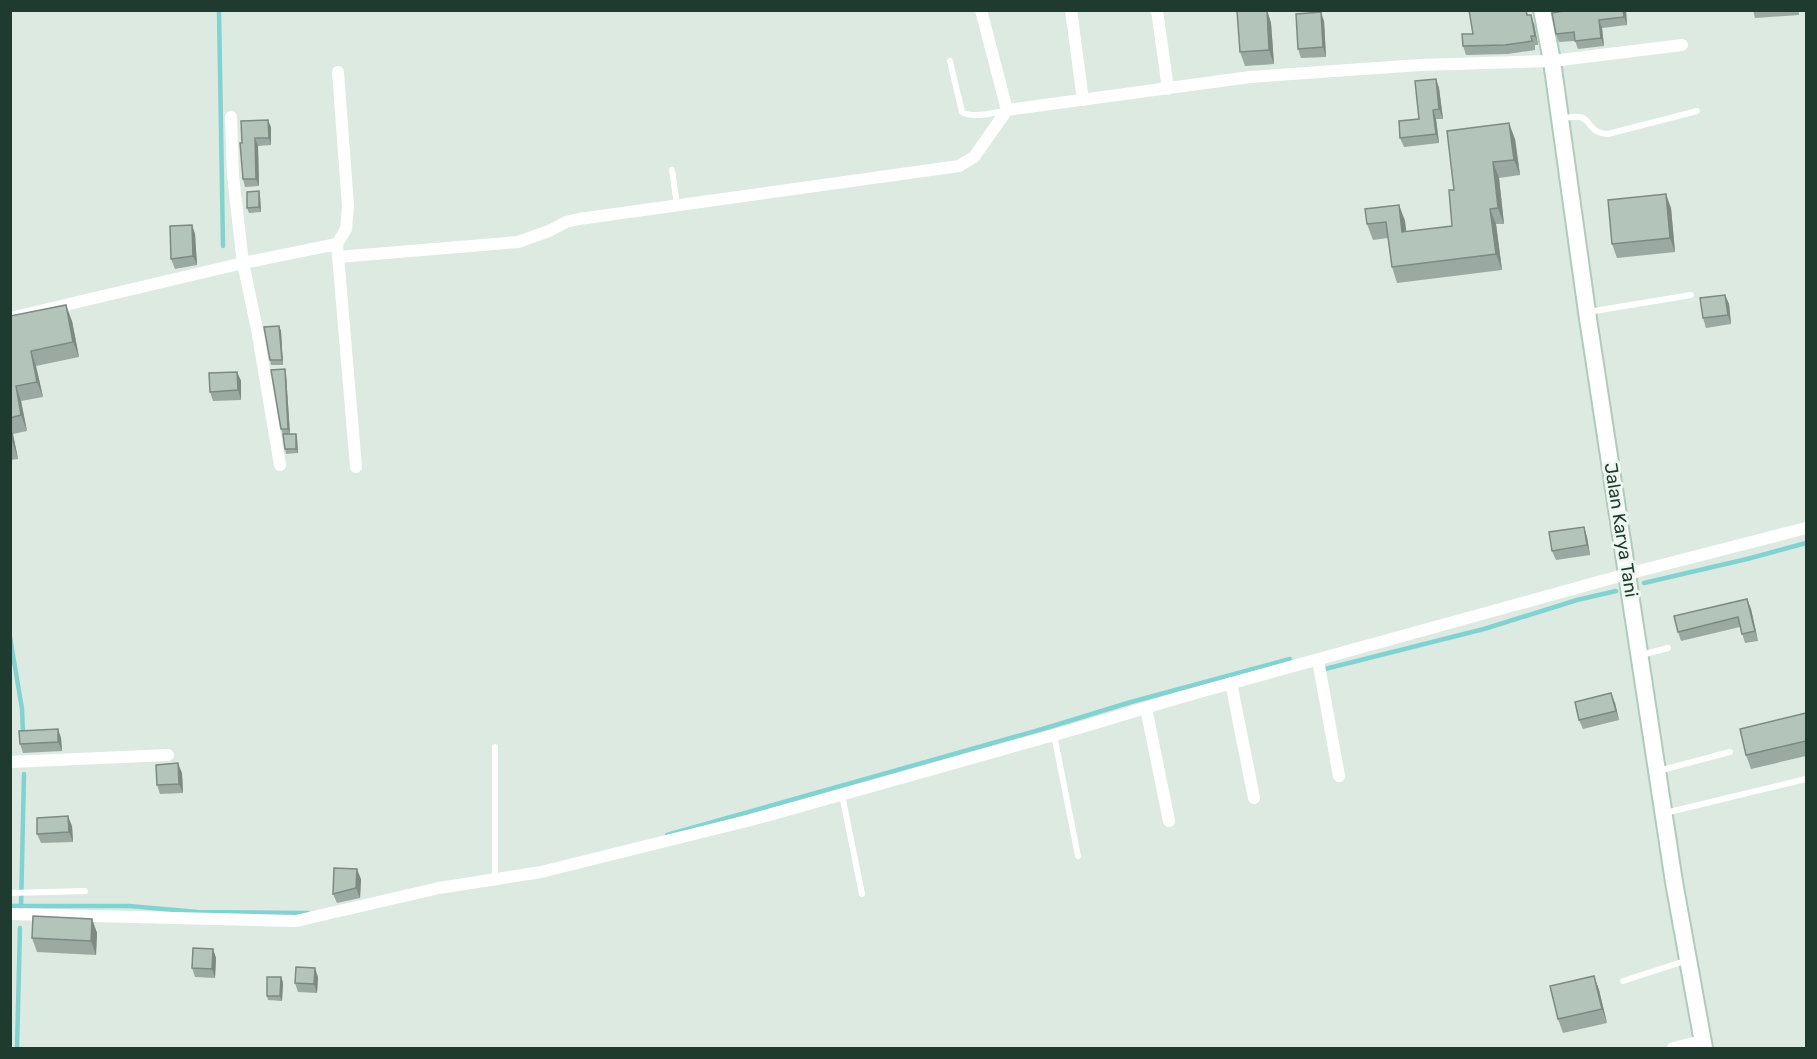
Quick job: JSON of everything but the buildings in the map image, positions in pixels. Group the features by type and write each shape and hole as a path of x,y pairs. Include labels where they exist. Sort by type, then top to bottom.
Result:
{"street":[{"path":"10,318 243,263 338,250 518,242 566,222 959,166 974,157 1006,110 981,10"},
{"path":"1071,10 1083,100"},
{"path":"1157,10 1168,89"},
{"name":"Jalan Karya Tani","path":"1542,10 1552,61 1587,312 1664,813 1703,1045"},
{"path":"1006,110 1250,77 1420,65 1552,61 1683,45"},
{"path":"338,72 348,206 346,229 338,250 356,467"},
{"path":"231,117 233,176 243,263 257,329 280,465"},
{"path":"10,914 296,921 439,888 541,872 842,795 1232,683 1628,574 1806,528"},
{"path":"1318,660 1340,776"},
{"path":"1232,683 1254,798"},
{"path":"1146,708 1169,821"},
{"path":"10,762 168,755"},
{"path":"1673,1048 1703,1045"}],"lane":[{"path":"950,62 962,111 974,115 1006,110"},
{"path":"1560,118 1580,117 1586,120 1593,130 1608,134 1697,111"},
{"path":"672,170 677,205"},
{"path":"1587,312 1691,295"},
{"path":"1640,655 1668,648"},
{"path":"1054,735 1078,856"},
{"path":"495,747 495,880"},
{"path":"1658,771 1730,752"},
{"path":"1664,813 1806,779"},
{"path":"842,795 862,894"},
{"path":"13,893 85,891"},
{"path":"1623,981 1688,960"}],"waterway":[{"path":"219,10 223,246"},
{"path":"1644,583 1806,543"},
{"path":"1321,670 1484,629 1577,600 1616,591"},
{"path":"10,637 22,709 23,734"},
{"path":"667,835 1131,702 1290,659"},
{"path":"21,908 24,774"},
{"path":"10,906 129,906 198,912 308,913"},
{"path":"17,1048 20,928"}]}
